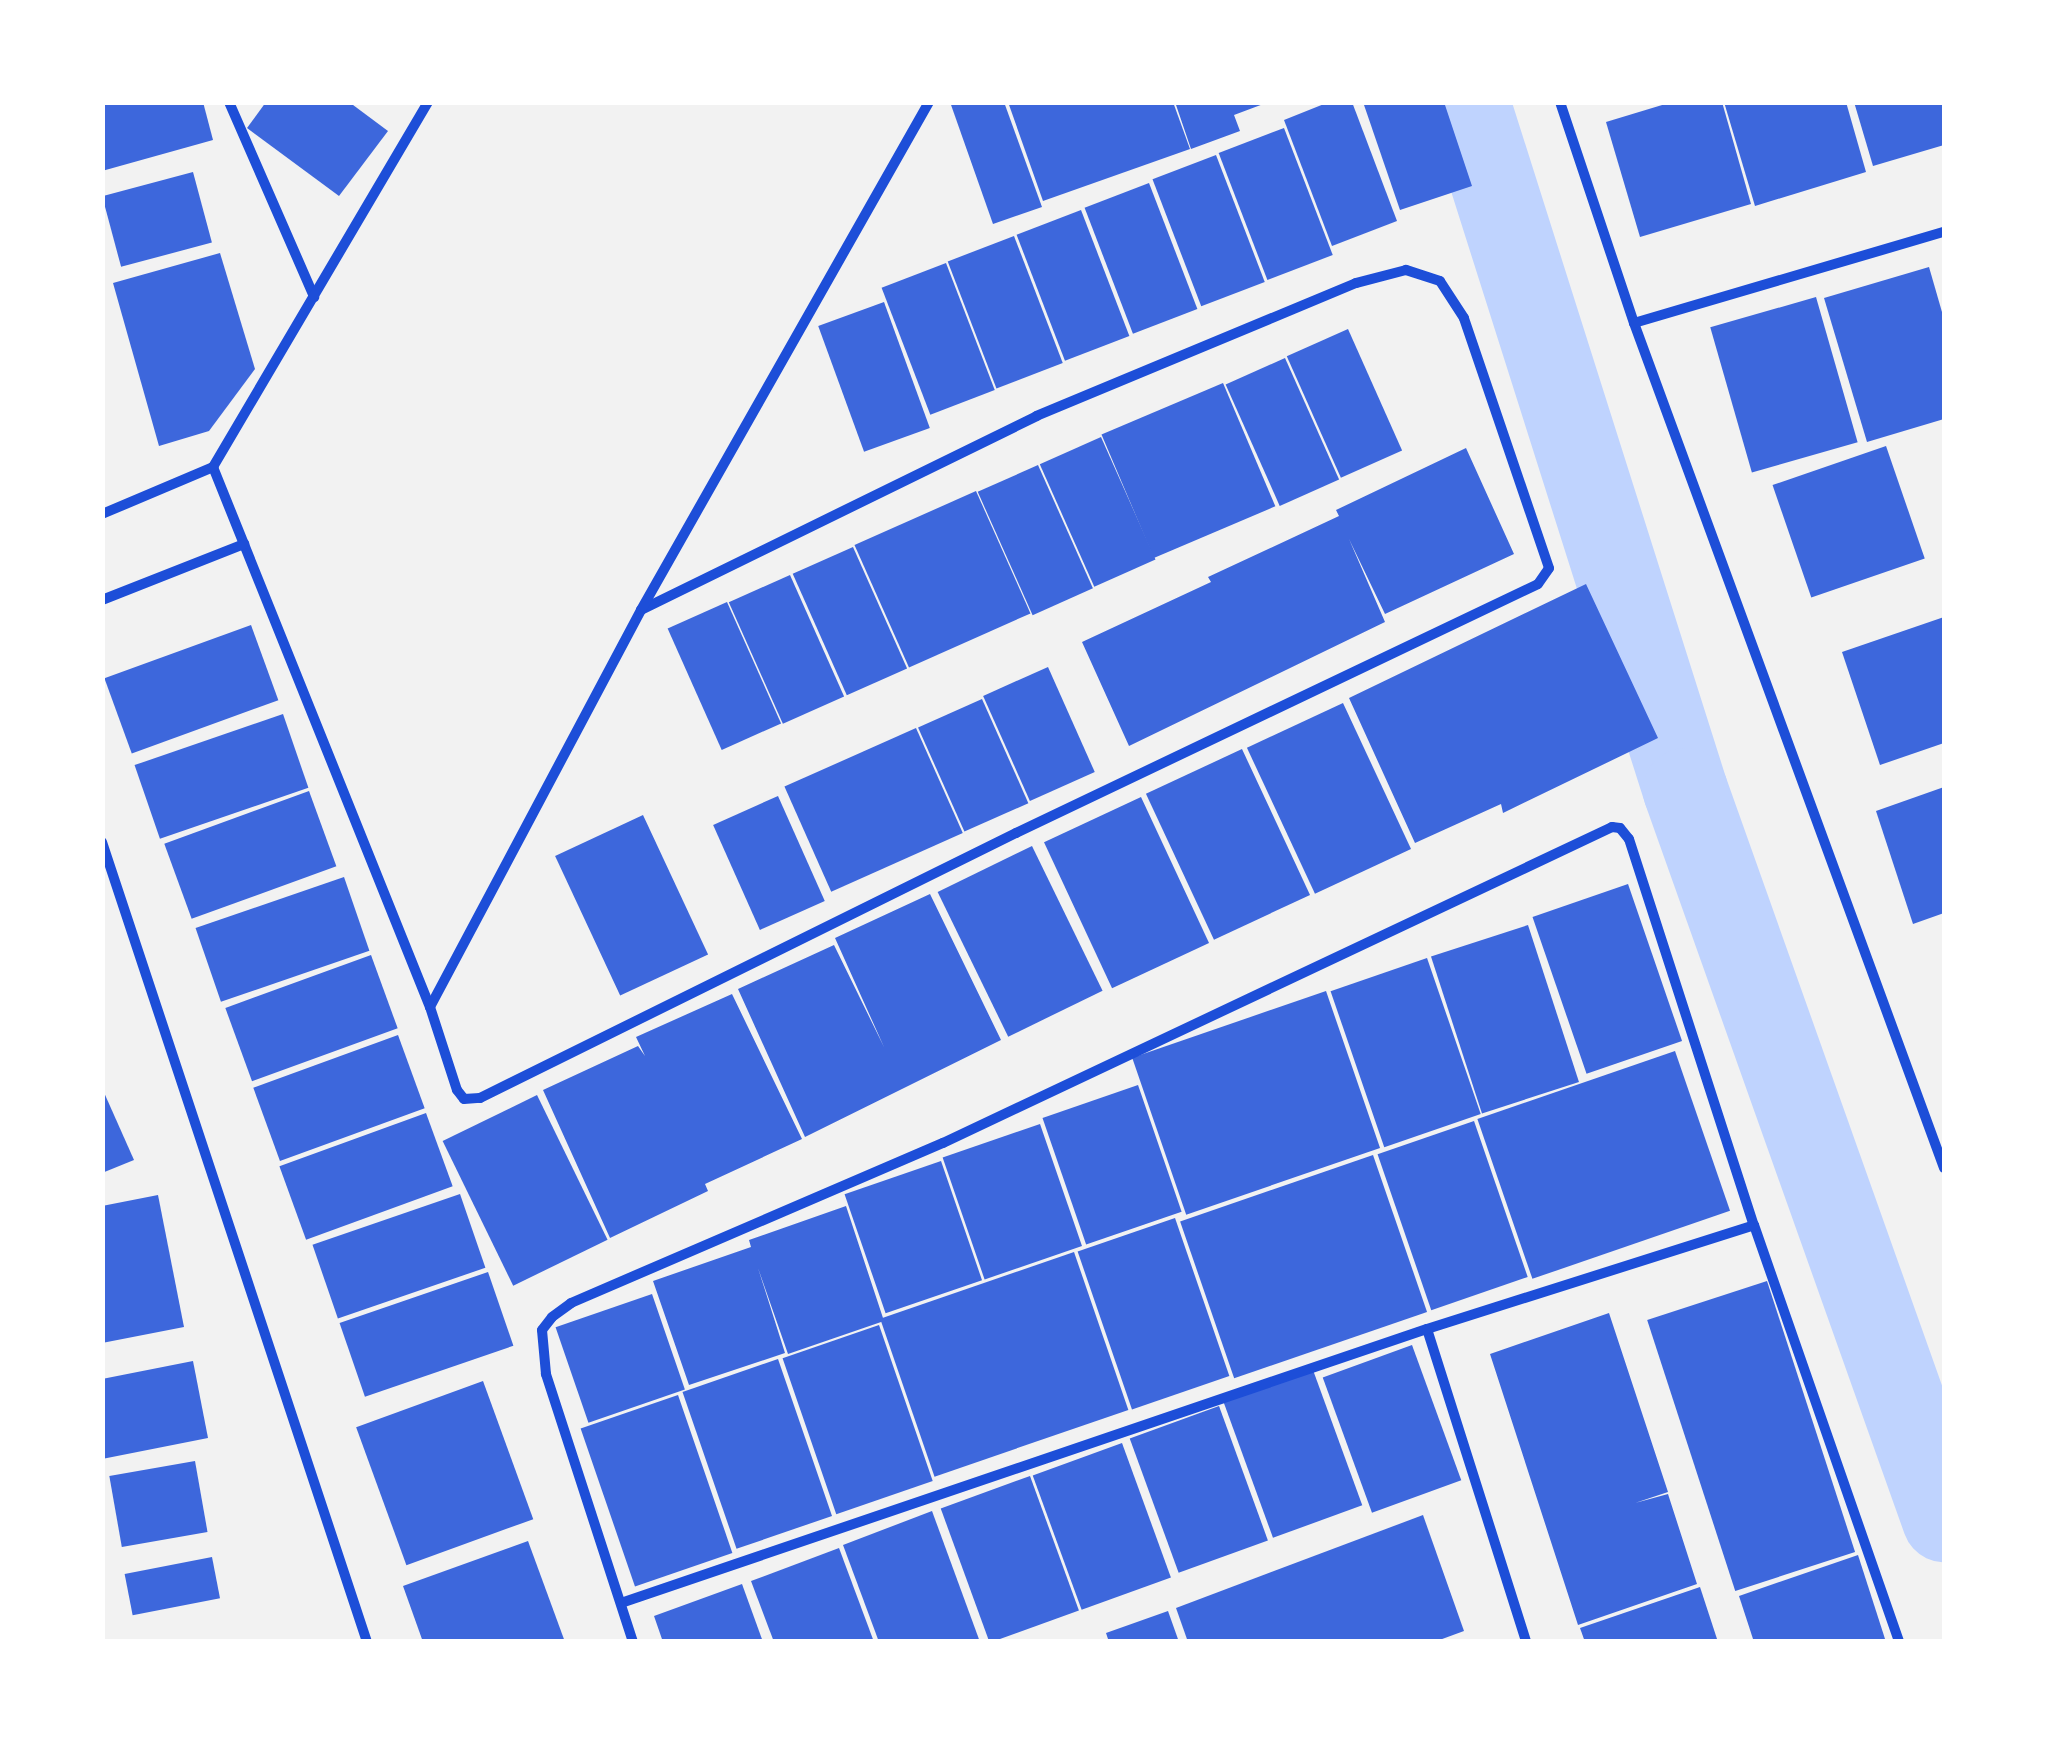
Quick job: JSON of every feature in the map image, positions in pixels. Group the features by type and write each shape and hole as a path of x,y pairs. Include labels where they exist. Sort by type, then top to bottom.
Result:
{"street":[{"path":"229,102 314,296"},
{"path":"102,514 212,467 428,102"},
{"path":"430,1007 641,610 929,102"},
{"path":"1560,102 1634,322 1944,1168"},
{"path":"1634,322 1944,232"},
{"path":"212,467 430,1007 457,1090 464,1099 480,1098 1016,832 1538,584 1545,580 1548,568 1464,318 1440,281 1406,270 1356,284 1037,416 641,610"},
{"path":"102,600 244,544"},
{"path":"633,1642 546,1374 542,1330 552,1316 572,1303 943,1144 1602,830 1620,828 1629,838 1754,1225 1899,1642"},
{"path":"102,842 367,1642"},
{"path":"621,1602 1428,1328 1754,1225"},
{"path":"1428,1328 1526,1642"}],"building":[{"path":"203,102 213,140 102,171 102,104"},
{"path":"266,102 349,102 388,131 339,196 247,128"},
{"path":"950,102 1004,102 1042,207 993,224"},
{"path":"1008,102 1173,102 1190,149 1043,201"},
{"path":"1175,102 1266,103 1234,115 1240,131 1191,149"},
{"path":"1329,102 1352,102 1397,221 1332,246 1284,120"},
{"path":"1363,102 1444,102 1472,186 1400,210"},
{"path":"1672,102 1722,102 1751,204 1640,237 1606,122"},
{"path":"1724,102 1846,102 1866,172 1755,206"},
{"path":"1854,102 1944,102 1944,145 1873,166"},
{"path":"1284,128 1333,255 1267,280 1219,153"},
{"path":"1216,155 1265,282 1201,306 1153,179"},
{"path":"193,172 212,243 121,267 102,196"},
{"path":"1149,183 1197,309 1133,334 1085,208"},
{"path":"1081,210 1129,336 1065,361 1017,235"},
{"path":"1014,236 1063,363 996,388 948,261"},
{"path":"220,253 255,369 209,431 159,446 113,283"},
{"path":"946,263 995,390 930,415 882,288"},
{"path":"1929,267 1944,319 1944,419 1867,442 1824,298"},
{"path":"1816,297 1858,442 1752,472 1710,327"},
{"path":"884,302 930,428 864,452 818,326"},
{"path":"1348,329 1402,451 1341,478 1287,356"},
{"path":"1285,358 1339,480 1280,506 1226,384"},
{"path":"1223,383 1275,506 1154,558 1101,435"},
{"path":"1101,437 1156,559 1094,587 1040,464"},
{"path":"1886,446 1925,559 1811,598 1773,485"},
{"path":"1466,448 1514,554 1385,614 1349,539 1385,622 1129,746 1082,642 1211,582 1208,577 1339,516 1336,510"},
{"path":"1038,465 1093,588 1033,615 978,492"},
{"path":"976,491 1031,613 909,668 854,545"},
{"path":"853,547 907,669 847,695 793,574"},
{"path":"790,575 844,697 783,724 729,602"},
{"path":"1586,584 1658,738 1503,813 1501,804 1415,843 1349,698"},
{"path":"727,602 781,724 722,750 668,628"},
{"path":"1944,617 1944,743 1880,765 1842,652"},
{"path":"251,625 278,700 132,754 104,678"},
{"path":"1048,667 1095,772 1030,801 983,696"},
{"path":"982,699 1028,803 964,832 918,727"},
{"path":"1343,703 1411,849 1315,894 1247,748"},
{"path":"283,714 308,788 160,839 135,765"},
{"path":"916,728 963,833 831,892 784,787"},
{"path":"1242,749 1310,895 1214,940 1146,794"},
{"path":"1944,787 1944,913 1913,924 1876,811"},
{"path":"309,791 336,866 192,919 164,844"},
{"path":"778,796 825,901 760,930 713,825"},
{"path":"1141,797 1209,943 1112,988 1044,842"},
{"path":"643,815 708,955 620,996 555,856"},
{"path":"1032,846 1103,991 1008,1037 938,892"},
{"path":"344,877 369,951 221,1002 196,928"},
{"path":"1628,884 1682,1041 1587,1074 1533,917"},
{"path":"930,894 1001,1040 805,1137 738,989 834,945 884,1047 835,938"},
{"path":"1528,925 1579,1082 1482,1113 1431,957"},
{"path":"371,955 398,1028 252,1081 225,1008"},
{"path":"1427,958 1481,1114 1384,1147 1331,991"},
{"path":"1326,991 1380,1148 1186,1215 1132,1058"},
{"path":"732,994 802,1139 705,1184 708,1191 610,1238 543,1090 638,1046 645,1056 636,1037"},
{"path":"398,1035 425,1108 280,1161 253,1088"},
{"path":"1675,1051 1730,1211 1532,1279 1477,1119"},
{"path":"1138,1085 1182,1212 1086,1245 1043,1118"},
{"path":"102,1088 134,1160 102,1173"},
{"path":"537,1095 608,1240 513,1286 443,1141"},
{"path":"426,1113 453,1186 306,1240 279,1166"},
{"path":"1474,1121 1528,1277 1431,1310 1378,1154"},
{"path":"1040,1124 1082,1246 985,1280 943,1158"},
{"path":"1373,1155 1427,1312 1234,1378 1180,1221"},
{"path":"941,1161 982,1280 886,1313 845,1194"},
{"path":"460,1194 485,1268 338,1319 312,1245"},
{"path":"158,1195 184,1327 102,1343 102,1206"},
{"path":"846,1206 884,1321 788,1354 758,1268 785,1353 689,1385 653,1281 751,1247 749,1240"},
{"path":"1175,1218 1229,1376 1132,1409 1078,1252"},
{"path":"1074,1252 1128,1410 935,1477 880,1319"},
{"path":"488,1272 513,1346 365,1397 340,1323"},
{"path":"1767,1281 1855,1552 1735,1591 1647,1320"},
{"path":"652,1294 685,1389 588,1423 556,1327"},
{"path":"1609,1313 1668,1492 1635,1503 1668,1494 1697,1584 1578,1625 1490,1354"},
{"path":"879,1325 933,1481 836,1514 783,1358"},
{"path":"1412,1345 1461,1480 1372,1513 1323,1377"},
{"path":"778,1359 832,1516 737,1549 683,1392"},
{"path":"193,1361 208,1438 102,1459 102,1379"},
{"path":"1313,1370 1362,1505 1273,1538 1224,1402"},
{"path":"483,1381 533,1519 406,1565 356,1427"},
{"path":"678,1395 732,1553 635,1586 581,1429"},
{"path":"1219,1406 1268,1540 1179,1573 1130,1438"},
{"path":"1122,1443 1171,1577 1082,1610 1033,1475"},
{"path":"195,1461 208,1532 122,1547 109,1476"},
{"path":"1030,1476 1079,1610 989,1642 941,1508"},
{"path":"932,1511 980,1642 879,1642 843,1545"},
{"path":"1423,1515 1464,1631 1434,1642 1188,1642 1176,1608"},
{"path":"528,1541 565,1642 423,1642 403,1586"},
{"path":"839,1548 874,1642 774,1642 751,1581"},
{"path":"1858,1555 1886,1642 1754,1642 1739,1596"},
{"path":"212,1557 220,1598 133,1615 125,1574"},
{"path":"742,1584 763,1642 663,1642 654,1616"},
{"path":"1700,1587 1718,1642 1585,1642 1580,1628"},
{"path":"1168,1611 1179,1642 1109,1642 1106,1633"}],"waterway":[{"path":"1467,102 1685,790 1944,1519"}]}
